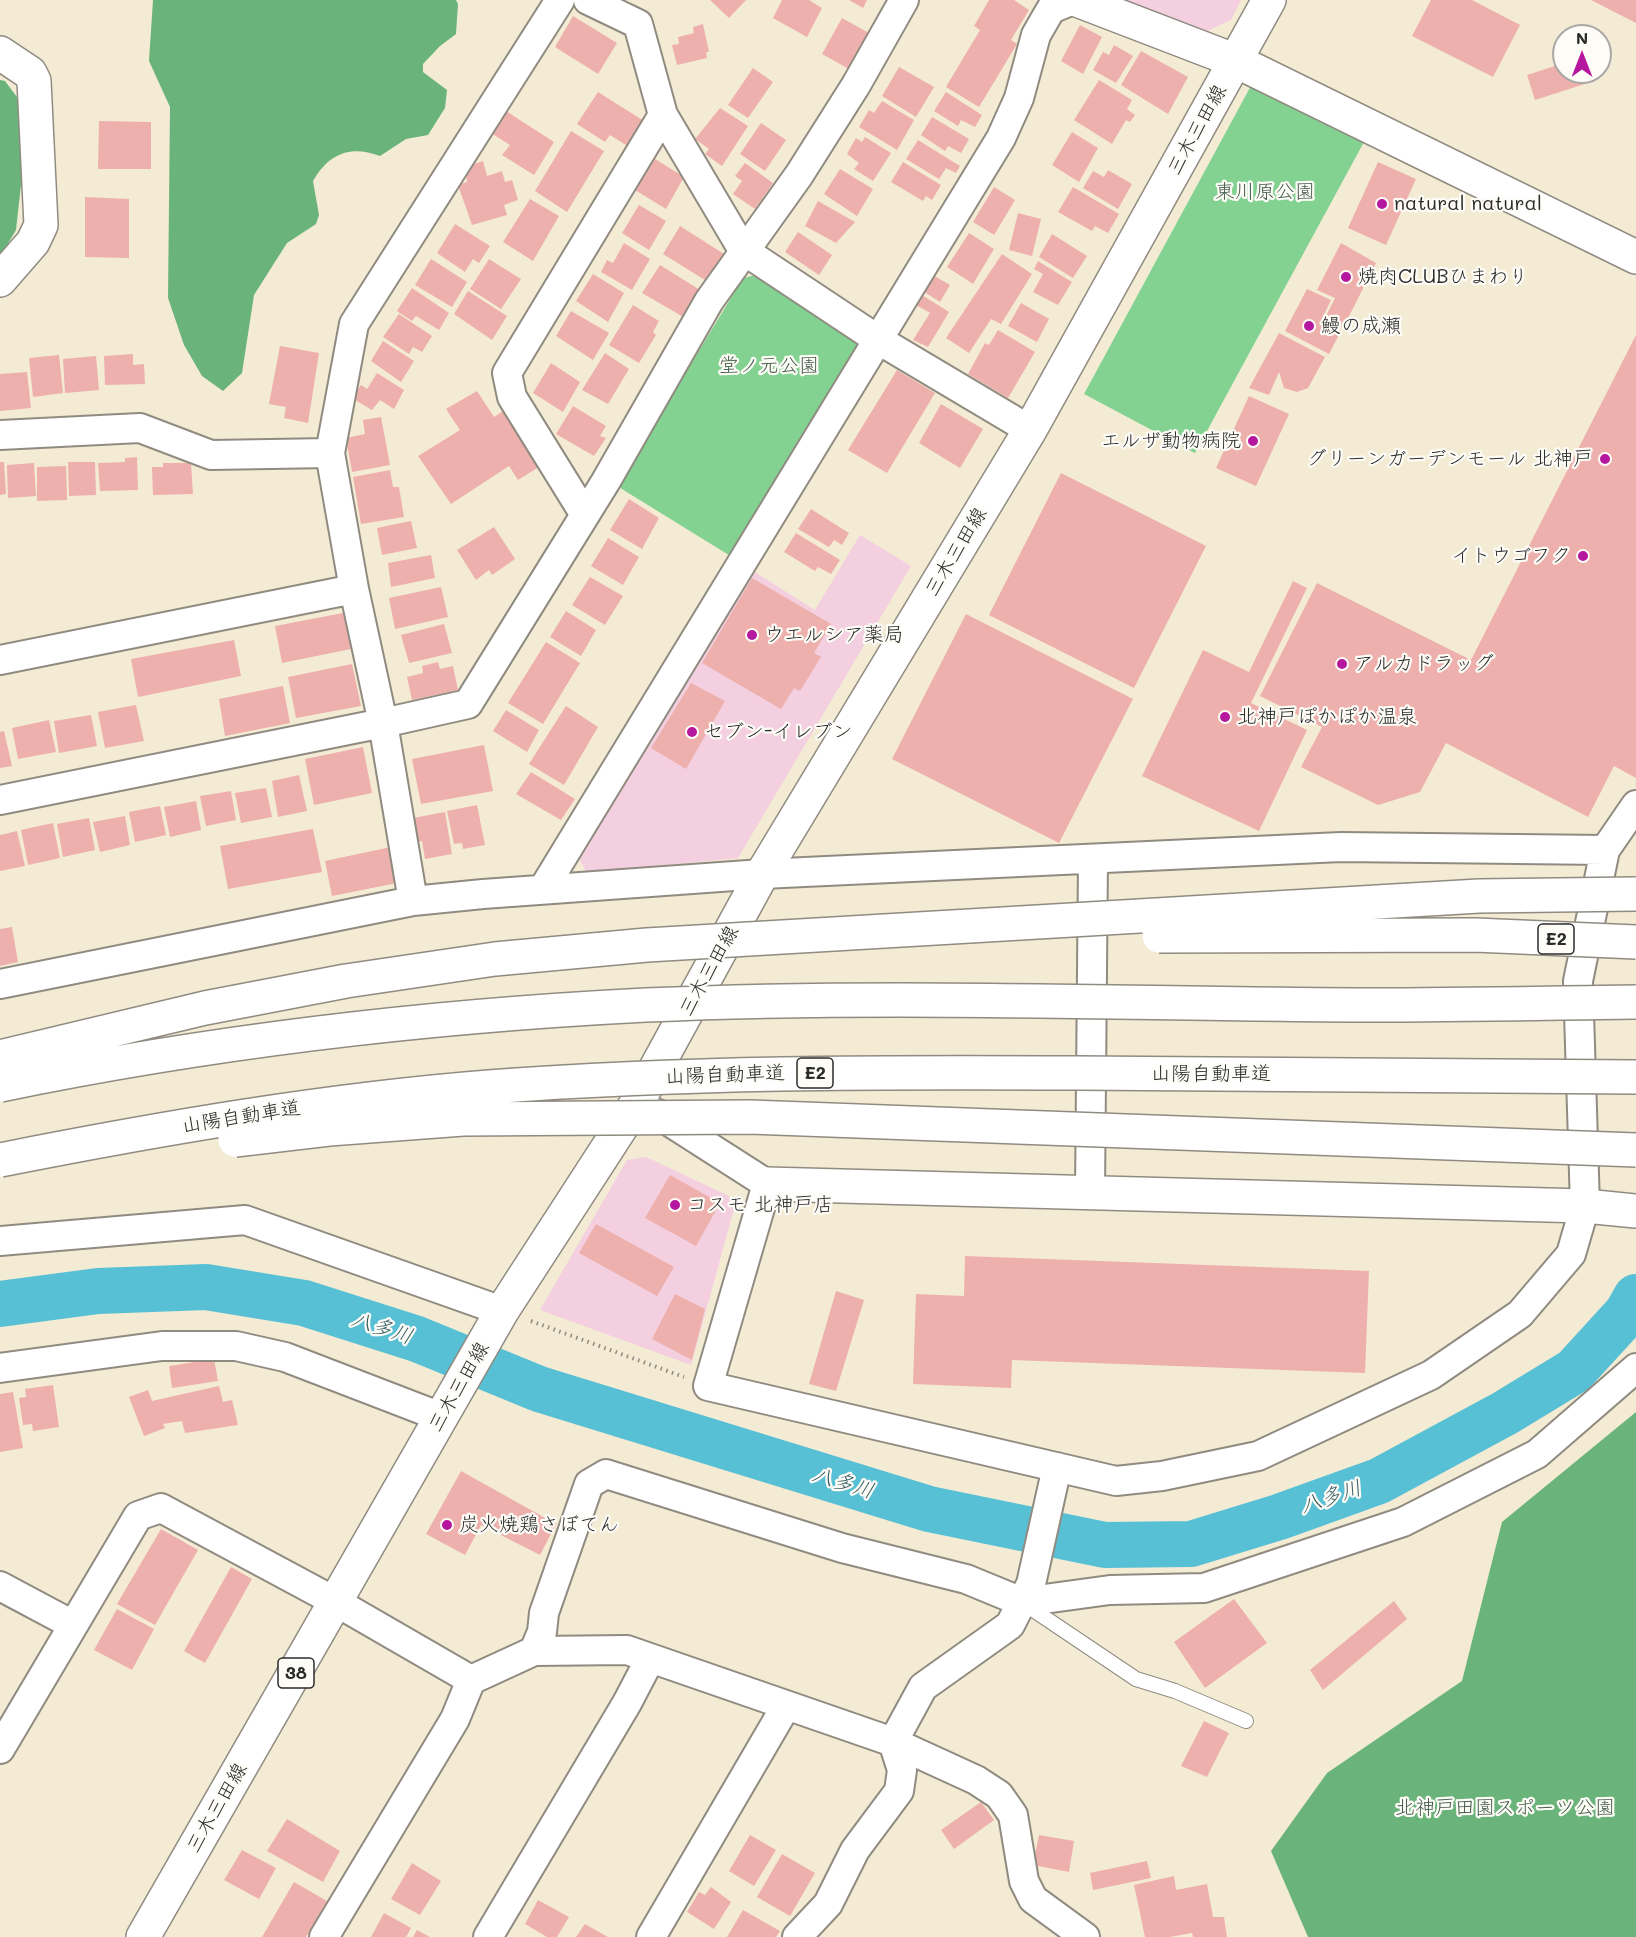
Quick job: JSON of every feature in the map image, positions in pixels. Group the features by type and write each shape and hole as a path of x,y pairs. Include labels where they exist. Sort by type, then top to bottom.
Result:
{"main road":[{"path":"1077,0 1236,61 1636,257"},
{"name":"三木三田線","path":"143,1937 499,1316 638,1101 762,874 1030,430 1269,0"},
{"path":"0,53 30,73 34,81 41,225 33,242 0,280"},
{"path":"815,937 1479,896 1636,894"},
{"name":"E2","path":"0,1057 205,1008 346,981 495,959 647,945 815,937 1475,935 1636,942"},
{"path":"0,1085 197,1049 344,1030 645,1005 977,999 1371,1005 1636,1002"},
{"name":"山陽自動車道","path":"0,1160 153,1130 321,1105 489,1087 664,1077 878,1072 1636,1077"},
{"path":"0,1176 158,1149 329,1129 463,1119 600,1116 909,1122 1636,1150"},
{"path":"767,1184 1585,1206 1636,1211"}],"street":[{"path":"413,901 383,723 354,589 330,453 354,324 560,0"},
{"path":"588,0 638,24 663,115 743,250 877,339 1030,430"},
{"path":"0,800 468,704 585,514 709,301 743,250 799,175 904,0"},
{"path":"543,889 1001,138 1019,98 1036,35 1051,9 1072,0"},
{"path":"585,514 512,397 507,373 663,115"},
{"path":"0,435 140,428 211,455 330,453"},
{"path":"0,660 354,589"},
{"path":"638,1101 767,1184 708,1386 1055,1477 1116,1481 1162,1476 1258,1456 1431,1375 1520,1314 1571,1254 1585,1206 1578,981 1605,850 1636,805"},
{"path":"0,984 413,901 543,889 762,874 1341,847 1605,850"},
{"path":"1090,1192 1093,860"},
{"path":"0,1240 245,1220 499,1316"},
{"path":"0,1368 162,1346 236,1346 285,1358 444,1412"},
{"path":"534,1651 542,1632 544,1613 589,1484 606,1474 842,1548 1026,1593 1204,1588 1403,1522 1537,1454 1636,1368"},
{"path":"796,1937 828,1904 855,1850 899,1791 902,1770 893,1742 923,1687 1010,1625 1026,1593 1055,1477"},
{"path":"0,1749 138,1516 161,1508 336,1602 471,1680"},
{"path":"0,1586 73,1625"},
{"path":"324,1937 455,1719 471,1680 534,1651 627,1650 893,1742 976,1780 999,1796 1013,1815 1024,1881 1034,1899 1085,1937"},
{"path":"488,1937 650,1659"},
{"path":"651,1937 786,1706"}],"lane":[{"path":"1026,1593 1136,1679 1175,1691 1246,1721"}],"path":[{"path":"499,1316 708,1386"}],"shaded area":[{"path":"1108,0 1241,0 1231,20 1205,32"},
{"path":"860,535 911,566 738,858 587,873 578,857 750,569 815,610"},
{"path":"646,1157 729,1196 734,1209 691,1365 540,1310 627,1160"}],"green space":[{"path":"153,0 456,0 458,4 456,34 440,46 423,64 423,72 447,90 445,108 428,135 406,139 380,156 360,151 342,154 319,171 313,181 319,215 316,224 287,243 254,295 242,373 223,391 202,376 184,345 168,298 170,107 149,61"},
{"path":"0,80 5,81 20,101 23,167 16,230 0,257"},
{"name":"東川原公園","path":"1253,82 1364,142 1195,453 1084,394"},
{"name":"堂ノ元公園","path":"760,274 855,336 858,351 732,557 617,486 743,278"},
{"name":"北神戸田園スポーツ公園","path":"1636,1412 1636,1937 1308,1937 1271,1851 1327,1773 1462,1681 1502,1522"}],"building":[{"path":"710,0 746,0 729,18"},
{"path":"782,0 809,0 822,8 807,37 773,18"},
{"path":"849,0 867,0 863,8"},
{"path":"989,0 1014,0 1029,10 1011,40 1017,44 979,107 946,87 980,30 974,26"},
{"path":"1431,0 1472,0 1520,25 1493,77 1412,36"},
{"path":"1591,0 1636,0 1636,23"},
{"path":"573,16 617,43 598,74 555,47"},
{"path":"842,18 869,33 849,69 822,54"},
{"path":"703,24 709,52 706,52 707,58 677,65 672,45 679,44 678,37 694,33 693,27"},
{"path":"1080,25 1102,37 1083,74 1061,61"},
{"path":"1114,45 1133,56 1116,83 1093,70 1103,52 1109,55"},
{"path":"1141,51 1188,77 1168,114 1121,85"},
{"path":"899,67 934,87 916,117 882,96"},
{"path":"1552,67 1552,84 1585,84 1535,100 1527,75"},
{"path":"753,68 773,82 748,118 728,105"},
{"path":"1099,80 1132,100 1127,109 1135,115 1130,122 1126,120 1112,144 1074,120"},
{"path":"598,92 644,121 629,147 610,135 605,142 577,124"},
{"path":"946,92 982,115 975,127 961,120 958,126 934,111"},
{"path":"882,101 914,120 897,150 859,127 869,110 874,113"},
{"path":"720,108 748,126 722,166 705,154 709,149 695,139"},
{"path":"506,111 554,142 534,175 502,155 510,145 491,133"},
{"path":"932,117 969,139 961,153 948,146 945,151 921,135"},
{"path":"99,121 151,122 151,169 98,169"},
{"path":"761,123 786,140 765,171 740,154"},
{"path":"571,131 604,151 567,212 535,191"},
{"path":"1072,132 1098,148 1079,182 1052,165"},
{"path":"865,137 891,153 873,181 854,169 859,163 847,154 856,138 862,142"},
{"path":"918,140 960,166 956,173 946,168 939,179 906,159"},
{"path":"655,159 684,177 666,209 635,190"},
{"path":"483,161 487,176 502,171 505,182 512,180 518,200 504,205 507,215 472,225 458,185 467,182 465,167"},
{"path":"903,162 941,185 932,200 926,196 923,201 891,182"},
{"name":"natural natural","path":"1378,162 1416,179 1386,245 1348,228"},
{"path":"745,163 773,183 755,209 733,194 742,181 735,176"},
{"path":"840,169 873,189 857,216 824,194"},
{"path":"1108,170 1132,184 1118,209 1083,188 1093,171 1104,177"},
{"path":"994,187 1015,200 994,235 973,222"},
{"path":"1073,187 1119,214 1108,233 1095,226 1092,231 1058,212"},
{"path":"85,197 129,199 129,258 85,257"},
{"path":"530,199 559,216 533,261 503,242"},
{"path":"818,201 855,222 836,243 805,226"},
{"path":"639,205 666,221 649,250 622,233"},
{"path":"1018,213 1041,219 1032,256 1009,250"},
{"path":"455,224 490,246 479,263 473,259 465,272 437,253"},
{"path":"680,226 724,254 708,282 663,254"},
{"path":"798,232 832,255 819,275 785,252"},
{"path":"969,233 994,249 973,284 947,267"},
{"path":"1052,234 1087,256 1073,278 1039,257"},
{"path":"624,243 650,259 632,290 601,272 607,260 613,263"},
{"name":"焼肉CLUBひまわり","path":"1341,243 1376,263 1343,328 1325,318 1335,298 1317,290"},
{"path":"1002,254 1032,274 1001,324 991,319 969,353 946,338"},
{"path":"431,259 467,282 452,307 415,285"},
{"path":"489,259 521,279 501,309 470,289"},
{"path":"1038,261 1072,282 1058,305 1033,292 1043,274 1034,269"},
{"path":"660,265 700,290 685,318 642,293"},
{"path":"593,274 624,293 608,322 576,301"},
{"path":"931,274 950,285 940,302 921,290"},
{"path":"412,288 449,313 439,330 416,316 412,321 397,311"},
{"name":"鰻の成瀬","path":"1307,289 1331,300 1321,321 1341,331 1329,354 1285,331"},
{"path":"468,291 507,316 492,340 454,314"},
{"path":"922,295 949,312 928,347 913,340 930,313 916,305"},
{"path":"1021,303 1049,319 1037,342 1008,326"},
{"path":"633,305 659,321 653,332 656,335 639,363 609,345"},
{"path":"571,311 609,333 593,360 556,336"},
{"path":"399,314 432,336 422,352 413,347 409,354 383,337"},
{"path":"998,330 1035,352 1008,398 968,374 985,343 989,345"},
{"path":"1279,333 1325,357 1308,388 1297,392 1284,388 1279,372 1269,395 1249,388"},
{"name":"グリーンガーデンモール 北神戸","path":"1636,335 1636,778 1614,766 1588,817 1446,743 1420,792 1378,805 1301,767 1322,727 1260,696 1317,583 1471,660"},
{"path":"383,341 414,361 401,382 371,361"},
{"path":"280,346 319,353 308,423 284,418 286,407 269,404"},
{"path":"605,353 629,369 608,404 582,390"},
{"path":"133,354 133,365 144,364 145,384 105,385 104,356"},
{"path":"59,355 63,393 33,397 29,358"},
{"path":"96,356 99,390 65,393 63,359"},
{"path":"551,363 580,382 563,412 533,393"},
{"path":"897,370 935,393 887,473 848,450"},
{"path":"27,372 31,408 0,411 0,374"},
{"path":"377,373 404,390 394,409 380,400 372,410 352,398 361,385 367,389"},
{"path":"477,391 494,417 505,410 542,465 518,480 509,466 451,504 418,456 460,430 446,409"},
{"name":"エルザ動物病院","path":"1249,396 1289,414 1256,486 1216,468"},
{"path":"941,404 983,429 960,468 919,443"},
{"path":"573,406 606,426 600,436 606,438 594,456 556,434"},
{"path":"381,417 390,465 352,472 346,438 365,434 363,420"},
{"path":"137,457 138,490 100,491 98,463 125,462 125,458"},
{"path":"0,462 4,462 6,494 0,495"},
{"path":"68,462 95,462 96,495 69,496"},
{"path":"34,463 36,496 8,498 7,465"},
{"path":"163,463 191,463 193,494 153,495 152,467 163,467"},
{"path":"66,466 67,500 37,501 37,467"},
{"path":"390,470 393,487 399,487 404,517 361,524 353,477"},
{"path":"1061,473 1206,546 1134,688 989,615"},
{"path":"629,499 659,518 642,549 610,530"},
{"path":"811,509 849,533 842,545 834,540 829,547 798,529"},
{"path":"411,521 417,548 382,555 377,528"},
{"path":"494,527 515,559 492,575 489,570 476,580 457,550"},
{"path":"796,533 840,560 831,574 818,567 815,571 784,552"},
{"path":"608,538 639,557 623,585 591,566"},
{"path":"431,555 435,578 391,587 388,563"},
{"path":"590,577 623,596 605,625 572,605"},
{"path":"752,578 831,624 814,653 821,657 800,691 794,688 781,709 702,663"},
{"name":"北神戸ぽかぽか温泉","path":"1293,581 1307,588 1251,703 1307,730 1259,831 1142,776 1203,650 1249,672"},
{"path":"441,587 448,617 395,629 389,598"},
{"path":"566,611 596,630 581,656 550,637"},
{"path":"343,613 351,649 282,663 275,626"},
{"path":"966,614 1133,699 1059,843 892,759"},
{"path":"444,624 452,653 409,663 401,635"},
{"path":"234,640 241,676 138,697 131,659"},
{"path":"546,642 580,663 543,724 508,703"},
{"path":"438,662 440,669 453,666 458,690 412,700 407,677 423,673 422,666"},
{"path":"352,664 361,706 296,718 288,677"},
{"path":"691,683 725,701 686,769 651,748"},
{"path":"283,686 290,723 225,736 219,699"},
{"path":"136,705 144,741 105,748 98,712"},
{"path":"566,706 598,727 564,785 529,764"},
{"path":"506,710 539,730 527,752 493,731"},
{"path":"91,715 97,746 59,753 54,721"},
{"path":"49,720 56,752 18,759 12,728"},
{"path":"4,731 12,766 0,768 0,732"},
{"path":"484,745 493,791 421,804 412,759"},
{"path":"363,747 372,793 314,805 305,759"},
{"path":"531,772 575,799 561,820 516,794"},
{"path":"299,775 307,811 278,817 272,781"},
{"path":"266,788 272,817 241,823 235,793"},
{"path":"231,791 236,820 206,826 200,796"},
{"path":"196,801 201,830 170,837 164,807"},
{"path":"477,805 485,845 463,849 462,843 454,844 447,811"},
{"path":"160,806 166,835 135,842 129,812"},
{"path":"445,812 452,854 425,859 422,841 417,842 413,818"},
{"path":"125,816 130,845 100,852 93,822"},
{"path":"89,818 95,850 63,857 57,824"},
{"path":"53,823 60,858 28,865 21,830"},
{"path":"313,829 322,872 228,889 220,846"},
{"path":"17,831 25,866 0,871 0,835"},
{"path":"391,847 397,883 332,896 325,861"},
{"path":"12,927 18,962 0,966 0,929"},
{"path":"670,1175 720,1203 696,1246 645,1218"},
{"path":"596,1224 674,1267 657,1296 579,1253"},
{"path":"965,1256 1369,1271 1365,1373 1012,1360 1011,1388 913,1384 916,1294 964,1296"},
{"path":"836,1291 864,1300 836,1391 809,1384"},
{"path":"675,1294 705,1309 692,1360 652,1339"},
{"path":"214,1359 218,1381 172,1388 169,1366"},
{"path":"53,1385 59,1427 33,1431 32,1424 23,1425 19,1398 26,1397 25,1389"},
{"path":"219,1386 223,1402 232,1400 238,1425 185,1433 182,1421 163,1424 165,1428 144,1436 129,1397 148,1390 152,1401"},
{"path":"13,1392 23,1448 0,1452 0,1394"},
{"path":"461,1471 556,1524 540,1555 481,1525 465,1555 426,1534"},
{"path":"161,1529 198,1550 155,1625 117,1604"},
{"path":"231,1567 252,1579 205,1663 184,1651"},
{"path":"1234,1599 1267,1643 1205,1688 1174,1642"},
{"path":"1394,1601 1407,1619 1323,1690 1310,1670"},
{"path":"117,1609 154,1629 132,1670 94,1650"},
{"path":"1204,1721 1229,1733 1207,1777 1181,1766"},
{"path":"981,1802 994,1820 954,1849 941,1830"},
{"path":"287,1819 340,1851 323,1882 267,1851"},
{"path":"750,1835 776,1850 754,1886 729,1871"},
{"path":"1039,1835 1074,1841 1069,1872 1033,1865"},
{"path":"242,1850 276,1868 259,1899 224,1880"},
{"path":"782,1854 815,1873 790,1916 757,1897"},
{"path":"1147,1861 1151,1878 1093,1890 1090,1873"},
{"path":"412,1863 441,1881 420,1915 391,1899"},
{"path":"1174,1876 1176,1890 1207,1884 1213,1917 1224,1917 1227,1937 1193,1937 1192,1933 1170,1937 1145,1937 1134,1885"},
{"path":"294,1882 327,1901 306,1937 262,1937"},
{"path":"711,1887 731,1902 714,1929 687,1912 699,1892 705,1895"},
{"path":"538,1900 569,1917 557,1937 547,1937 525,1924"},
{"path":"743,1910 780,1931 776,1937 727,1937"},
{"path":"384,1913 411,1928 406,1937 371,1937"},
{"path":"585,1924 608,1937 576,1937"},
{"path":"417,1930 430,1937 413,1937"}],"waterway":[{"name":"八多川","path":"0,1304 98,1291 206,1287 304,1303 417,1339 539,1389 929,1509 1105,1545 1191,1544 1279,1517 1379,1481 1505,1413 1574,1371 1627,1313 1636,1297"}],"place":[{"name":"natural natural","path":"1382,204"},
{"name":"焼肉CLUBひまわり","path":"1346,277"},
{"name":"鰻の成瀬","path":"1309,326"},
{"name":"エルザ動物病院","path":"1253,441"},
{"name":"グリーンガーデンモール 北神戸","path":"1605,459"},
{"name":"イトウゴフク","path":"1583,556"},
{"name":"ウエルシア薬局","path":"752,635"},
{"name":"アルカドラッグ","path":"1342,664"},
{"name":"北神戸ぽかぽか温泉","path":"1225,717"},
{"name":"セブン-イレブン","path":"692,732"},
{"name":"コスモ 北神戸店","path":"675,1205"},
{"name":"炭火焼鶏さぼてん","path":"447,1525"}]}
